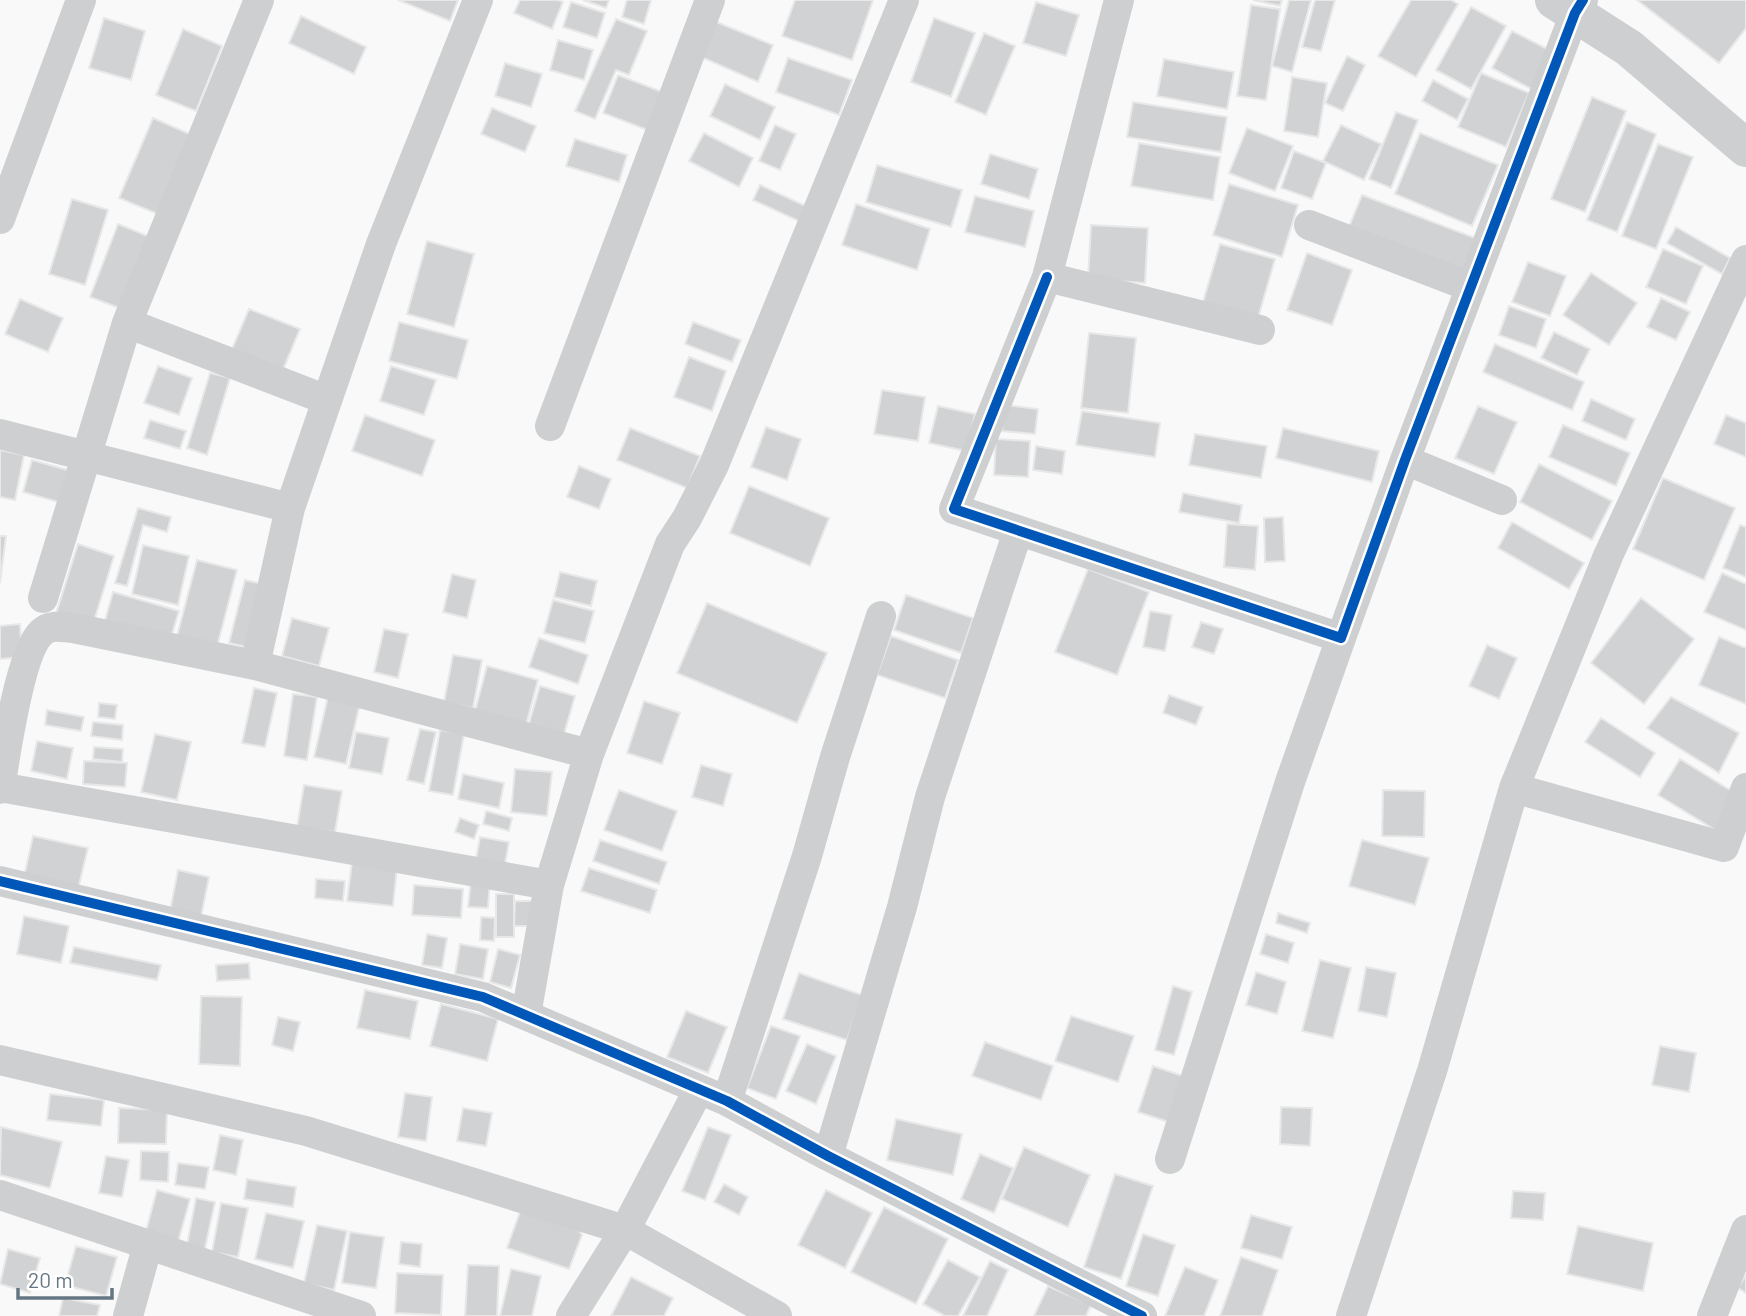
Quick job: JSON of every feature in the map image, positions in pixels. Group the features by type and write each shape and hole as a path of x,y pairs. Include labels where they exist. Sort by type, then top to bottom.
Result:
{"street":[{"path":"0,219 81,0"},
{"path":"43,598 127,323 259,0"},
{"path":"255,664 289,508 381,244 478,0"},
{"path":"550,426 710,0"},
{"path":"526,1015 549,885 589,754 670,544 714,466 904,0"},
{"path":"1119,0 1047,277 954,509 1341,638"},
{"path":"1170,1159 1290,782 1571,4 1629,48 1746,148"},
{"path":"1309,225 1471,287"},
{"path":"1351,1316 1432,1071 1514,789 1608,556 1746,260"},
{"path":"1047,277 1260,330"},
{"path":"127,323 327,400"},
{"path":"0,434 289,508"},
{"path":"1405,460 1502,500"},
{"path":"828,1156 902,907 930,797 1018,531"},
{"path":"727,1101 807,856 835,757 881,615"},
{"path":"549,885 0,788 23,675 34,640 44,630 54,626 73,628 255,664 589,754"},
{"path":"1514,789 1724,847 1746,788"},
{"path":"0,881 483,997 727,1101 828,1156 1142,1316"},
{"path":"0,1060 306,1131 625,1230 777,1316"},
{"path":"570,1316 625,1230 699,1089"},
{"path":"0,1195 348,1314"},
{"path":"1712,1316 1746,1230"},
{"path":"128,1316 148,1244"}],"building":[{"path":"398,0 458,0 450,21"},
{"path":"520,0 563,2 552,29 514,13"},
{"path":"583,0 609,0 606,8"},
{"path":"627,0 651,0 644,24 622,17"},
{"path":"795,0 873,0 852,60 782,36"},
{"path":"1253,0 1282,0 1280,6"},
{"path":"1289,0 1311,0 1292,72 1272,66"},
{"path":"1315,0 1335,0 1321,51 1302,47"},
{"path":"1411,0 1451,0 1458,4 1416,77 1378,56"},
{"path":"1637,0 1746,0 1746,28 1719,63"},
{"path":"571,2 605,13 597,38 563,27"},
{"path":"1036,2 1079,15 1066,56 1023,43"},
{"path":"1251,5 1280,9 1266,100 1237,96"},
{"path":"1471,7 1506,26 1471,89 1436,70"},
{"path":"301,16 366,47 354,74 289,43"},
{"path":"104,18 145,31 131,80 89,68"},
{"path":"934,18 975,33 951,97 911,82"},
{"path":"616,19 647,31 629,75 616,70 595,119 575,111"},
{"path":"714,21 773,45 758,82 699,56"},
{"path":"183,29 222,46 196,111 156,95"},
{"path":"1512,31 1553,52 1533,90 1492,68"},
{"path":"984,33 1015,46 986,115 955,102"},
{"path":"558,40 593,50 584,80 550,70"},
{"path":"1347,56 1365,65 1343,111 1325,103"},
{"path":"788,58 852,80 839,115 776,92"},
{"path":"1164,59 1234,72 1227,109 1157,96"},
{"path":"505,63 542,74 531,107 495,96"},
{"path":"1481,73 1529,93 1506,147 1458,127"},
{"path":"618,75 665,93 650,131 603,113"},
{"path":"1292,77 1327,83 1318,137 1284,131"},
{"path":"1433,80 1468,99 1457,120 1422,101"},
{"path":"725,84 775,107 760,140 710,116"},
{"path":"1592,97 1626,111 1585,212 1551,199"},
{"path":"1133,102 1227,117 1221,152 1127,137"},
{"path":"492,108 536,126 525,152 481,134"},
{"path":"1396,112 1418,120 1391,188 1369,179"},
{"path":"153,118 194,136 160,215 119,198"},
{"path":"1627,122 1656,134 1617,232 1587,220"},
{"path":"775,125 796,134 780,170 759,161"},
{"path":"1341,125 1381,144 1364,180 1323,161"},
{"path":"1247,128 1293,146 1275,191 1229,173"},
{"path":"704,133 753,158 739,187 689,161"},
{"path":"1420,133 1498,165 1472,226 1395,194"},
{"path":"575,139 627,155 619,182 566,166"},
{"path":"1139,143 1220,157 1213,200 1131,186"},
{"path":"1658,144 1693,157 1656,249 1622,236"},
{"path":"1294,151 1326,163 1312,199 1281,188"},
{"path":"990,154 1038,169 1029,199 981,184"},
{"path":"877,165 962,190 951,227 866,202"},
{"path":"1229,184 1298,205 1282,257 1213,235"},
{"path":"760,185 810,208 803,223 753,200"},
{"path":"1362,195 1475,238 1461,273 1348,229"},
{"path":"975,196 1034,211 1025,247 965,232"},
{"path":"72,199 108,210 85,285 49,274"},
{"path":"856,204 930,229 917,270 842,245"},
{"path":"118,224 150,237 122,309 90,297"},
{"path":"1091,225 1148,228 1145,283 1088,279"},
{"path":"1676,227 1730,258 1722,274 1667,243"},
{"path":"427,241 474,254 454,327 407,314"},
{"path":"1220,244 1275,259 1258,318 1203,302"},
{"path":"1663,249 1703,266 1686,304 1646,287"},
{"path":"1307,253 1352,270 1332,325 1287,310"},
{"path":"1528,262 1566,276 1550,316 1512,302"},
{"path":"1591,273 1637,303 1609,345 1563,315"},
{"path":"1661,298 1690,312 1676,340 1647,327"},
{"path":"20,299 63,318 48,352 5,334"},
{"path":"1509,306 1546,319 1536,348 1499,335"},
{"path":"249,309 300,329 283,370 232,349"},
{"path":"399,322 468,340 457,379 389,361"},
{"path":"693,322 741,340 732,362 685,344"},
{"path":"1554,332 1590,349 1577,375 1541,358"},
{"path":"1089,333 1136,338 1128,413 1081,408"},
{"path":"1495,344 1584,382 1572,410 1483,372"},
{"path":"689,357 726,371 712,411 674,397"},
{"path":"158,366 192,378 179,415 144,403"},
{"path":"391,366 436,380 424,415 380,401"},
{"path":"210,373 230,378 207,455 187,448"},
{"path":"882,390 925,397 918,441 874,434"},
{"path":"1591,399 1635,419 1626,440 1582,421"},
{"path":"1005,405 1038,409 1035,434 1002,431"},
{"path":"938,406 975,414 966,451 929,443"},
{"path":"1478,406 1517,422 1494,474 1455,458"},
{"path":"1082,411 1160,423 1155,457 1076,445"},
{"path":"365,415 435,440 422,476 352,451"},
{"path":"1726,415 1746,423 1746,457 1714,444"},
{"path":"150,420 186,431 180,449 144,438"},
{"path":"1563,425 1630,453 1616,486 1549,457"},
{"path":"766,427 801,439 787,480 751,467"},
{"path":"630,428 700,456 687,488 617,460"},
{"path":"1283,428 1379,451 1372,482 1276,458"},
{"path":"1195,434 1267,446 1261,478 1189,465"},
{"path":"996,439 1030,441 1028,477 994,475"},
{"path":"1036,446 1065,451 1062,474 1033,470"},
{"path":"0,450 24,455 15,500 0,497"},
{"path":"32,460 71,471 62,503 23,492"},
{"path":"1539,464 1612,501 1592,540 1520,502"},
{"path":"579,466 611,479 599,509 567,497"},
{"path":"1663,478 1735,508 1704,580 1633,549"},
{"path":"749,486 829,518 810,566 730,533"},
{"path":"1183,493 1242,505 1239,523 1179,512"},
{"path":"138,508 171,517 167,532 143,525 127,586 115,583"},
{"path":"1283,517 1285,561 1265,562 1264,518"},
{"path":"1512,522 1584,563 1569,589 1498,548"},
{"path":"1227,524 1258,526 1255,570 1224,567"},
{"path":"1740,525 1746,527 1746,577 1723,568"},
{"path":"0,536 6,536 0,583"},
{"path":"78,544 114,556 91,631 54,620"},
{"path":"143,545 189,556 178,605 132,594"},
{"path":"197,560 237,570 217,647 177,636"},
{"path":"1088,569 1149,592 1117,675 1055,652"},
{"path":"560,572 597,581 591,606 554,597"},
{"path":"1722,573 1746,584 1746,630 1704,612"},
{"path":"452,574 476,580 467,618 443,612"},
{"path":"245,580 267,585 252,648 229,643"},
{"path":"113,592 179,611 169,644 104,624"},
{"path":"906,595 973,618 961,653 894,630"},
{"path":"1641,598 1694,639 1644,704 1591,663"},
{"path":"553,600 594,611 585,643 544,633"},
{"path":"707,603 827,653 797,723 677,673"},
{"path":"1150,611 1172,615 1165,651 1143,647"},
{"path":"292,618 329,628 319,666 282,656"},
{"path":"1201,622 1223,629 1214,654 1192,647"},
{"path":"20,624 22,657 0,659 0,626"},
{"path":"384,629 408,634 398,678 374,672"},
{"path":"891,636 958,660 945,698 877,675"},
{"path":"1719,637 1746,648 1746,704 1699,685"},
{"path":"539,638 588,655 578,684 529,667"},
{"path":"1487,645 1517,658 1499,699 1469,686"},
{"path":"453,655 482,660 473,708 444,702"},
{"path":"487,666 538,680 526,725 475,711"},
{"path":"540,686 575,696 562,741 527,730"},
{"path":"254,688 277,693 265,747 242,743"},
{"path":"329,692 361,699 346,764 314,757"},
{"path":"293,694 317,697 307,760 284,756"},
{"path":"1169,695 1203,707 1196,725 1163,713"},
{"path":"1671,697 1739,733 1719,773 1647,728"},
{"path":"644,701 680,713 662,764 627,753"},
{"path":"99,703 117,705 115,719 98,717"},
{"path":"47,710 84,717 81,731 45,725"},
{"path":"1601,718 1655,753 1640,777 1585,742"},
{"path":"93,722 123,725 122,740 91,736"},
{"path":"420,729 436,732 424,784 407,780"},
{"path":"440,730 464,734 453,795 429,791"},
{"path":"356,732 389,738 382,774 349,768"},
{"path":"155,734 191,742 177,800 141,792"},
{"path":"37,741 73,748 67,779 31,771"},
{"path":"94,747 123,749 122,762 93,759"},
{"path":"1680,759 1738,795 1717,831 1658,795"},
{"path":"84,761 127,763 125,787 83,784"},
{"path":"701,765 732,774 723,806 692,797"},
{"path":"515,769 552,772 547,816 511,812"},
{"path":"463,774 504,783 499,808 458,799"},
{"path":"304,785 342,791 335,832 297,827"},
{"path":"619,790 677,811 662,851 604,830"},
{"path":"1383,790 1425,791 1424,837 1382,836"},
{"path":"486,811 512,818 509,831 483,824"},
{"path":"460,818 479,825 474,839 455,832"},
{"path":"33,836 88,848 78,889 24,877"},
{"path":"480,837 509,842 503,875 474,870"},
{"path":"600,840 667,862 659,884 593,861"},
{"path":"1362,840 1429,858 1415,905 1349,886"},
{"path":"352,862 397,868 393,906 347,901"},
{"path":"589,868 657,890 650,913 581,891"},
{"path":"178,870 209,877 200,922 169,916"},
{"path":"316,879 345,881 343,901 315,898"},
{"path":"471,879 490,880 488,908 468,907"},
{"path":"414,885 463,889 461,918 412,915"},
{"path":"496,894 514,894 514,937 496,937"},
{"path":"515,901 534,901 534,926 514,926"},
{"path":"1278,913 1310,923 1307,933 1276,923"},
{"path":"24,916 69,926 61,963 17,954"},
{"path":"481,917 495,918 494,941 480,940"},
{"path":"427,934 447,938 442,968 422,965"},
{"path":"1266,934 1294,943 1288,963 1260,954"},
{"path":"460,944 488,949 483,979 455,974"},
{"path":"74,947 161,965 157,980 70,963"},
{"path":"498,949 520,955 511,988 490,982"},
{"path":"1320,960 1351,968 1333,1038 1302,1031"},
{"path":"249,963 250,979 217,981 216,965"},
{"path":"1366,967 1396,973 1387,1017 1358,1011"},
{"path":"1256,972 1286,982 1277,1014 1246,1005"},
{"path":"799,973 862,995 847,1040 783,1019"},
{"path":"1173,986 1192,992 1174,1055 1155,1050"},
{"path":"365,990 418,1001 410,1039 357,1028"},
{"path":"201,996 242,997 240,1066 199,1064"},
{"path":"441,1004 498,1019 487,1061 430,1046"},
{"path":"686,1011 727,1027 708,1073 667,1057"},
{"path":"1071,1016 1134,1036 1118,1082 1055,1061"},
{"path":"278,1017 300,1022 293,1051 272,1045"},
{"path":"771,1026 800,1036 776,1099 747,1088"},
{"path":"985,1042 1053,1066 1041,1100 972,1076"},
{"path":"807,1044 836,1056 816,1104 786,1091"},
{"path":"1660,1046 1696,1053 1689,1092 1652,1085"},
{"path":"1153,1066 1192,1079 1178,1125 1138,1112"},
{"path":"405,1093 432,1097 426,1141 398,1137"},
{"path":"50,1094 104,1100 101,1126 47,1120"},
{"path":"1281,1107 1312,1108 1310,1146 1280,1144"},
{"path":"119,1108 167,1110 166,1144 118,1143"},
{"path":"463,1108 492,1113 486,1146 457,1141"},
{"path":"896,1119 962,1134 953,1175 887,1160"},
{"path":"1,1127 62,1142 50,1188 0,1175"},
{"path":"708,1127 731,1135 705,1200 682,1191"},
{"path":"220,1135 243,1140 236,1175 213,1170"},
{"path":"1024,1147 1090,1175 1068,1227 1002,1199"},
{"path":"141,1151 169,1152 168,1182 140,1180"},
{"path":"980,1154 1013,1168 994,1213 961,1199"},
{"path":"106,1156 129,1160 122,1197 99,1193"},
{"path":"178,1163 209,1167 205,1189 175,1185"},
{"path":"1115,1174 1153,1186 1121,1279 1084,1267"},
{"path":"247,1179 296,1187 293,1207 244,1199"},
{"path":"724,1184 748,1197 739,1215 714,1202"},
{"path":"157,1190 190,1199 177,1246 144,1238"},
{"path":"826,1190 872,1213 845,1268 798,1245"},
{"path":"1513,1191 1545,1193 1543,1220 1511,1218"},
{"path":"196,1198 215,1202 204,1253 186,1250"},
{"path":"221,1203 248,1208 238,1257 212,1252"},
{"path":"884,1207 948,1239 916,1304 851,1272"},
{"path":"521,1209 578,1229 582,1235 569,1269 507,1248"},
{"path":"266,1213 304,1221 293,1268 255,1259"},
{"path":"1251,1215 1292,1227 1282,1259 1241,1248"},
{"path":"317,1225 347,1231 334,1290 304,1283"},
{"path":"1578,1226 1653,1243 1643,1291 1567,1274"},
{"path":"350,1232 384,1237 376,1288 342,1283"},
{"path":"1143,1234 1175,1245 1158,1296 1126,1286"},
{"path":"401,1242 422,1244 420,1267 399,1264"},
{"path":"76,1246 117,1257 106,1296 65,1285"},
{"path":"8,1249 40,1258 30,1293 0,1284"},
{"path":"1241,1257 1278,1270 1262,1316 1220,1316"},
{"path":"948,1260 980,1277 958,1316 945,1316 923,1304"},
{"path":"990,1261 1008,1270 987,1316 963,1316"},
{"path":"468,1265 499,1266 497,1316 465,1316"},
{"path":"1185,1267 1218,1280 1204,1316 1165,1316"},
{"path":"511,1269 541,1276 532,1316 500,1316"},
{"path":"397,1273 443,1275 441,1315 395,1313"},
{"path":"1746,1275 1746,1293 1738,1288"},
{"path":"631,1277 673,1298 664,1316 611,1316"},
{"path":"1048,1286 1091,1305 1086,1316 1034,1316"},
{"path":"63,1298 100,1305 97,1316 59,1316"}],"cycle path":[{"path":"1047,277 954,509 1341,638 1405,460 1575,13 1583,0"},
{"path":"0,881 483,997 727,1101 828,1156 1142,1316"}]}
